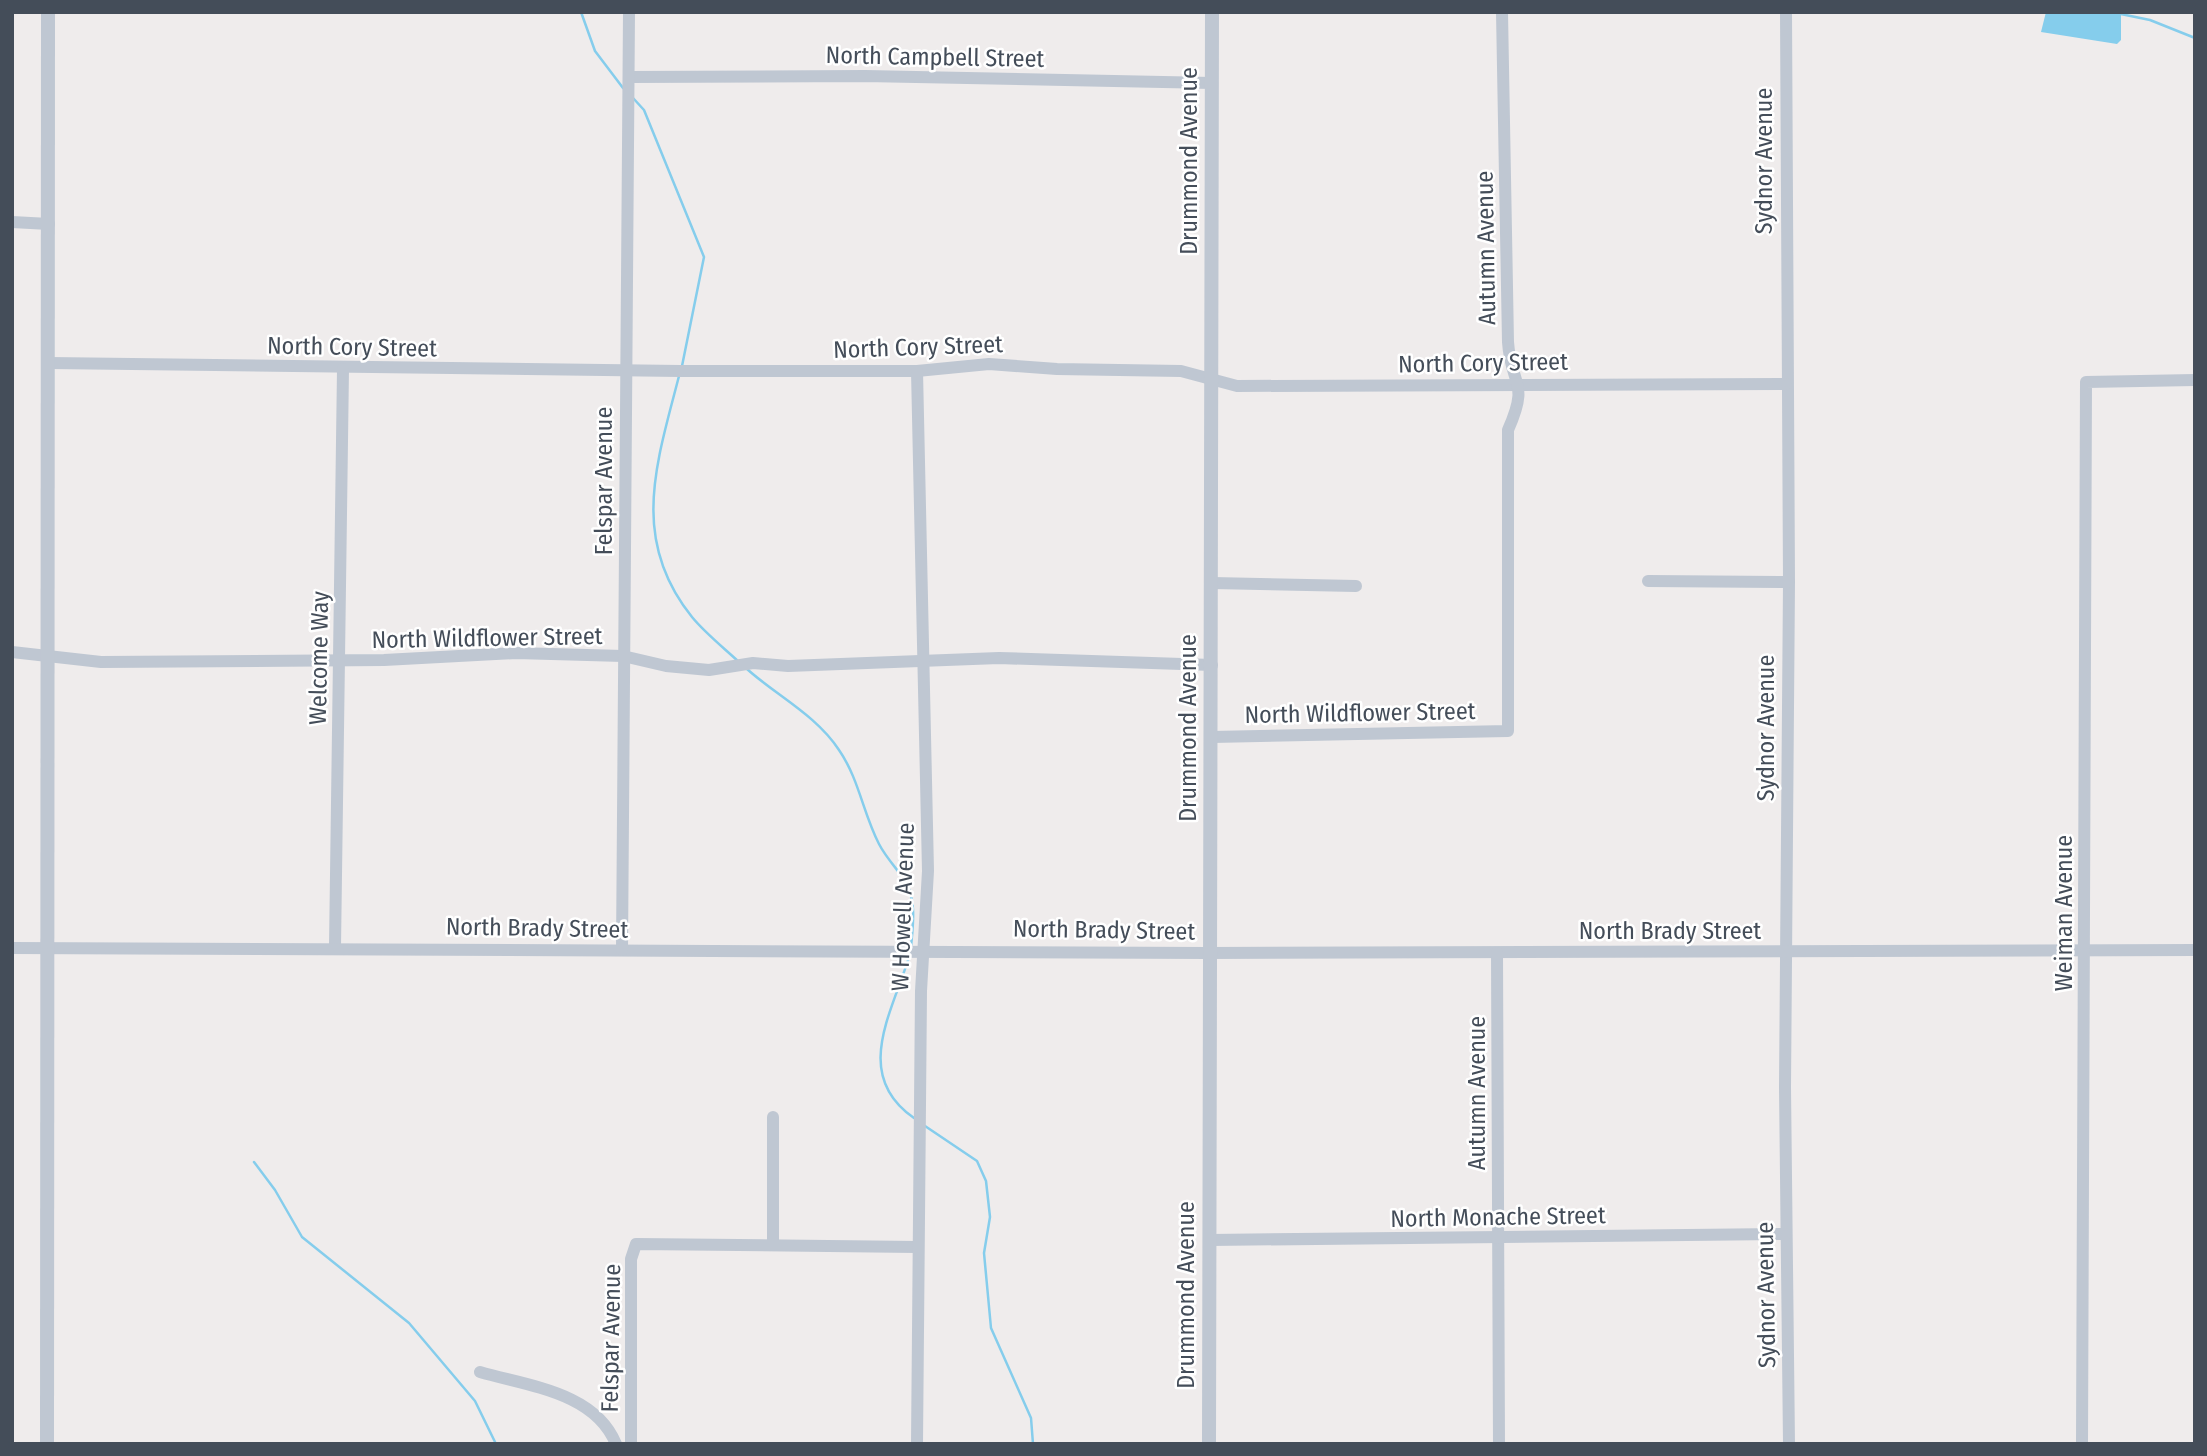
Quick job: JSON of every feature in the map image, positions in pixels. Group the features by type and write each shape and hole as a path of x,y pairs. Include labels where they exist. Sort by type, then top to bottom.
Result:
{"street":[{"path":"47,1444 48,12"},
{"name":"Felspar Avenue","path":"622,950 625,370 631,77 629,12"},
{"name":"Drummond Avenue","path":"1209,1444 1212,12"},
{"name":"Autumn Avenue","path":"1502,12 1508,342 1509,356 1519,383 1520,400 1508,430 1508,731"},
{"name":"Sydnor Avenue","path":"1786,12 1789,582 1786,1234 1789,1444"},
{"name":"North Campbell Street","path":"631,77 864,76 1212,83"},
{"path":"12,222 49,224"},
{"name":"North Cory Street","path":"49,363 343,369 917,371 989,364 1057,369 1181,371 1237,386 1786,384"},
{"name":"Welcome Way","path":"335,947 343,369"},
{"name":"W Howell Avenue","path":"917,371 928,871 921,991 917,1444"},
{"name":"Weiman Avenue","path":"2082,1444 2087,382 2195,380"},
{"path":"1647,581 1789,582"},
{"path":"1212,583 1356,586"},
{"name":"North Wildflower Street","path":"12,652 101,662 340,661 516,653 624,656 709,670 753,663 788,666 999,658 1212,665"},
{"name":"North Wildflower Street","path":"1212,737 1508,731"},
{"name":"North Brady Street","path":"12,948 335,947 1208,953 2195,950"},
{"name":"Autumn Avenue","path":"1497,953 1499,1444"},
{"path":"773,1117 773,1244 917,1247"},
{"name":"North Monache Street","path":"1210,1240 1786,1234"},
{"name":"Felspar Avenue","path":"631,1444 631,1259 636,1244 773,1244"},
{"path":"480,1372 573,1399 594,1412 609,1427 616,1444"}],"water":[{"path":"2046,12 2121,12 2121,40 2117,44 2041,32"}],"waterway":[{"path":"581,12 595,51 623,88"},
{"path":"2111,12 2150,20 2195,38"},
{"path":"633,98 644,110 704,257 682,366"},
{"path":"679,376 657,469 654,529 660,559 672,588 692,617 739,662"},
{"path":"747,669 819,726 846,761 879,844 904,879 911,895 911,947"},
{"path":"909,957 887,1021 881,1063 885,1083 895,1101 914,1118"},
{"path":"925,1126 977,1161 986,1181 990,1217 984,1253 991,1328 1031,1418 1033,1444"},
{"path":"254,1162 275,1190 302,1237 409,1323 475,1401 496,1444"}]}
